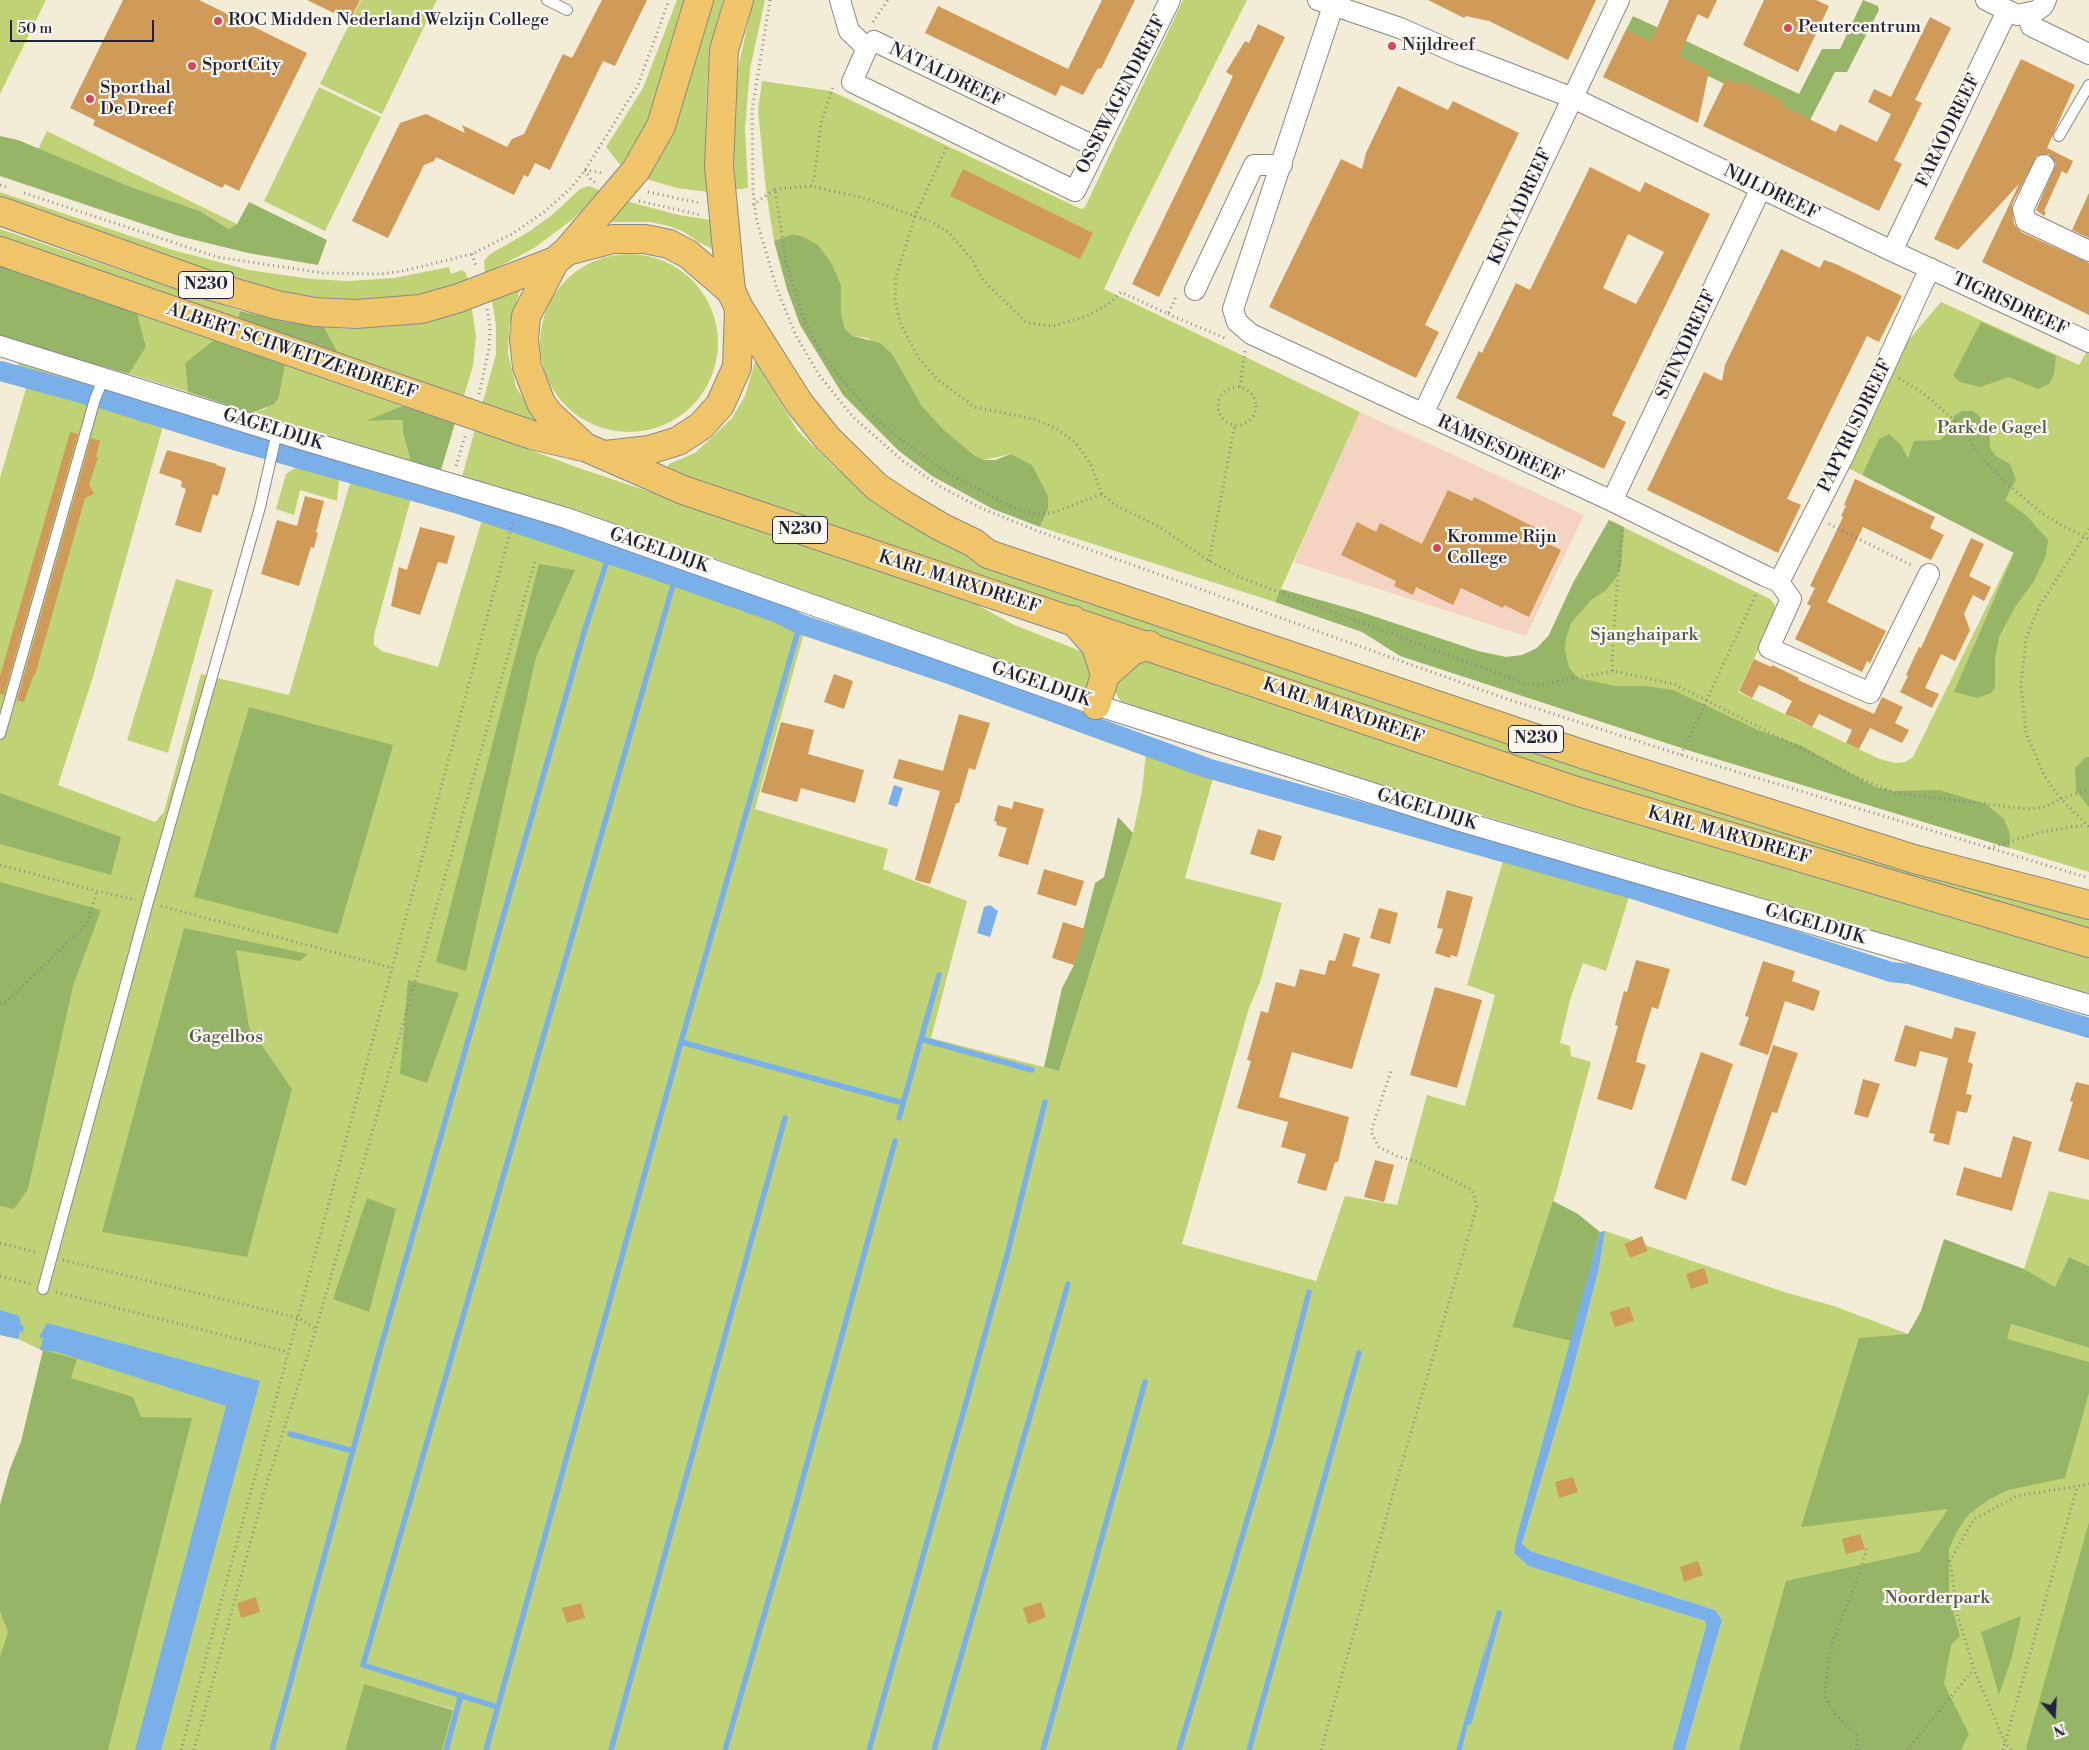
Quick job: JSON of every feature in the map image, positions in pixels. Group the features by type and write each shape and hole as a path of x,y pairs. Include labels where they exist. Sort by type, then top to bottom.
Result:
{"main road":[{"path":"561,256 636,170 661,126 699,0"},
{"path":"735,299 722,211 719,166 724,50 739,0"},
{"name":"ALBERT SCHWEITZERDREEF","path":"7,200 211,286 277,305 315,312 356,314 421,308 482,290 561,256"},
{"name":"N230","path":"613,239 653,240 669,244 688,254 735,299 737,367 720,405 701,426 678,441 649,450 596,451 548,414 541,403 527,367 524,339 526,316 561,256 613,239"},
{"name":"ALBERT SCHWEITZERDREEF","path":"0,251 532,435 596,451"},
{"name":"KARL MARXDREEF","path":"735,299 800,403 828,439 877,487 911,510 974,543 988,554 1588,756 1914,859 2089,905"},
{"name":"KARL MARXDREEF","path":"596,451 683,490 1148,645 1576,791 2089,943"},
{"path":"1073,620 1096,646 1105,675"},
{"path":"1096,705 1105,675 1132,651 1148,645"}],"street":[{"path":"840,0 849,31 867,48"},
{"name":"OSSEWAGENDREEF","path":"1075,191 1170,0"},
{"name":"KENYADREEF","path":"1423,414 1619,0"},
{"path":"1986,0 2016,15 2027,13 2043,6 2046,0"},
{"path":"1245,334 1234,309 1282,165 1329,1"},
{"name":"NIJLDREEF","path":"1329,1 1573,98 1930,268"},
{"name":"FARAODREEF","path":"1892,251 2007,11"},
{"path":"2027,13 2031,26 2089,54"},
{"name":"NATALDREEF","path":"1075,191 852,82 867,48 874,41 1096,148"},
{"path":"1195,290 1254,165 1282,165"},
{"path":"2044,165 2023,209 2026,221 2089,251"},
{"name":"SFINXDREEF","path":"1620,506 1761,188"},
{"name":"TIGRISDREEF","path":"1930,268 2089,341"},
{"name":"PAPYRUSDREEF","path":"1772,579 1813,515 1930,268"},
{"name":"RAMSESDREEF","path":"1245,334 1423,414 1772,579"},
{"name":"GAGELDIJK","path":"0,346 277,432 566,518 1096,705 1460,821 2089,1005"},
{"path":"1772,579 1791,599 1770,648 1870,693 1929,574"}],"lane":[{"path":"547,0 568,10"},
{"path":"2059,136 2089,85"},
{"path":"0,734 96,399 104,377"},
{"path":"43,1289 148,902 260,507 277,432"}],"path":[{"path":"22,192 217,257 323,273 373,274 403,271 472,254 512,234 544,212 571,188 585,170 638,85 669,0"},
{"path":"770,0 752,111 753,204 776,286 795,334 819,374 853,417 903,461 941,487 981,508 1035,530 1508,699 1681,755 2089,878"},
{"path":"953,132 915,216 896,277 895,299 900,323 918,357 938,380 975,407 1034,418 1057,429 1075,442 1090,463 1102,494 1114,505 1160,527 1209,561 1244,579 1526,684 1539,685 1613,671 1674,684 1859,778 1895,793 2028,809 2044,807 2060,799 2089,790"},
{"path":"585,170 599,171 621,189 689,202 756,218"},
{"path":"585,170 591,180 621,189 675,210 722,211 753,204 775,189 811,186 868,199 932,222 949,233 971,258 983,280 1027,323 1052,326 1087,316 1109,304 1121,292 1168,314 1245,334 1240,387"},
{"path":"0,185 7,200"},
{"path":"775,189 786,263 805,323 821,352 873,416 913,450 949,474 1020,510 1035,514 1052,513 1102,494"},
{"path":"450,483 486,374 489,349 490,328 472,254"},
{"path":"1168,314 1183,284 1195,290"},
{"path":"1883,370 1912,385 1959,424 1995,473 2039,511 2087,538"},
{"path":"1240,387 1250,393 1255,408 1250,418 1235,424 1224,420 1218,409 1218,403 1228,389 1240,387"},
{"path":"1209,561 1235,424"},
{"path":"181,1750 518,504"},
{"path":"1613,671 1612,662 1621,534 1620,506"},
{"path":"1813,515 1929,574"},
{"path":"2087,826 2060,799 2045,777 2026,733 2022,676 2026,638 2040,605 2087,538 2089,529"},
{"path":"194,1750 265,1489 316,1329 535,561"},
{"path":"1681,755 1706,701 1772,579"},
{"path":"1988,848 2041,832 2087,826"},
{"path":"0,865 97,891 148,902 392,968"},
{"path":"0,1004 6,1002 87,924 97,891"},
{"path":"1322,1750 1388,1511 1477,1206 1472,1190 1418,1162 1397,1156 1379,1147 1371,1132 1390,1071"},
{"path":"0,1243 298,1318 316,1329"},
{"path":"0,1276 43,1289 288,1352"},
{"path":"2011,1750 2005,1743 1974,1669 1958,1617 1950,1561 1974,1519 2017,1496 2089,1484"},
{"path":"2003,1750 2077,1487"},
{"path":"1856,1750 1858,1736 1834,1713 1825,1698 1827,1671 1834,1637 1854,1588 1867,1549"},
{"path":"1907,1750 1974,1669"}],"shaded area":[{"path":"1360,412 1584,515 1526,636 1294,562"}],"green space":[{"path":"0,0 46,0 0,94"},
{"path":"361,0 437,0 382,114 320,84"},
{"path":"677,0 690,0 649,124 621,166 606,147 643,88"},
{"path":"712,0 723,0 709,54 706,107 708,192 677,188 643,178 680,107"},
{"path":"753,0 765,0 750,69 745,128 748,188 731,190 733,91"},
{"path":"1183,0 1247,0 1104,289 1360,412 1275,602 1040,527 1048,509 1032,465 1011,454 984,460 974,455 943,429 922,406 893,355 867,338 853,336 845,329 841,313 841,298 832,264 818,246 802,236 792,234 774,241 766,191 758,110 762,81 831,91 1081,209 1085,207"},
{"path":"1863,0 1878,6 1879,10 1847,72 1835,72 1808,124 1652,49 1646,51 1622,38 1633,16 1799,94 1822,49 1840,49"},
{"path":"319,87 381,117 325,231 264,201"},
{"path":"47,131 237,224 229,229 200,211 131,187 38,149"},
{"path":"0,136 18,140 131,187 200,211 229,229 237,224 249,202 327,240 318,265 248,253 179,236 0,176"},
{"path":"589,186 600,192 573,219 534,248 485,274 484,261 490,254 527,233 552,215 580,189"},
{"path":"0,192 169,249 249,270 311,279 349,281 394,278 449,267 451,274 462,270 465,272 469,281 420,295 382,301 331,301 255,287 0,204"},
{"path":"626,201 679,215 710,220 717,251 700,243 684,232 669,226 650,222 608,222"},
{"path":"0,229 240,311 237,323 0,245"},
{"path":"792,234 802,236 818,245 832,264 841,286 841,313 845,329 853,336 880,343 893,355 922,406 943,429 974,455 984,460 995,460 1011,454 1032,465 1048,496 1048,509 1040,527 993,509 932,476 899,451 843,395 800,325 787,289 774,241"},
{"path":"620,254 638,254 655,257 671,264 686,274 698,286 708,301 715,317 718,343 717,360 712,377 698,400 686,412 671,422 655,429 638,432 620,432 603,429 587,422 572,412 560,400 550,385 543,369 540,352 540,334 543,317 550,301 560,286 572,274 587,264 603,257"},
{"path":"0,265 137,312 146,347 129,374 0,337"},
{"path":"518,288 520,290 509,327 508,353 516,387 538,423 482,405 496,354 496,326 492,301"},
{"name":"Sjanghaipark","path":"1941,302 2079,365 2089,347 2089,872 1694,752 1511,692 1537,648 1549,635 1573,583 1609,520 1770,599 1775,605 1775,615 1738,692 1880,759 1895,763 1905,762 1913,757 2015,549 1865,469 1862,475 1848,468 1883,370"},
{"path":"472,309 476,336 473,366 463,399 342,360 324,327 349,329 416,324"},
{"path":"240,311 286,322 324,327 342,360 237,323"},
{"path":"137,312 214,340 185,363 188,392 129,374 146,347"},
{"path":"1981,322 2056,356 2054,374 2049,384 2038,389 2009,377 1980,387 1960,382 1953,376"},
{"path":"214,340 285,365 279,397 274,404 252,413 188,392 185,363"},
{"path":"755,361 798,431 834,467 887,509 2089,915 2089,934 1630,798 777,510 667,469 669,464 695,453 732,418 745,396"},
{"path":"19,363 88,381 91,391 14,371"},
{"path":"285,365 402,406 368,421 403,420 403,433 411,462 252,413 265,409 279,397"},
{"name":"Gagelbos","path":"29,378 165,419 92,680 58,785 155,822 164,812 201,674 289,695 353,473 413,491 374,635 374,645 382,651 438,667 485,510 610,547 808,619 755,809 888,849 883,869 967,901 931,1038 1059,1071 1133,833 1142,791 1147,743 1217,764 1185,878 1282,903 1260,982 1249,1008 1182,1244 1316,1281 1345,1196 1397,1205 1427,1095 1465,1106 1495,995 1467,985 1506,850 1632,887 1606,971 1583,963 1570,1000 1560,1043 1570,1046 1571,1056 1591,1062 1556,1193 1512,1327 1571,1341 1516,1539 1514,1553 1528,1566 1705,1621 1706,1626 1672,1750 1462,1750 1486,1644 1456,1750 442,1750 453,1709 364,1685 345,1750 0,1750 0,1505 10,1469 21,1442 43,1351 18,1339 0,1335 0,478"},
{"path":"113,390 184,412 186,421 112,398 110,392"},
{"path":"402,406 455,423 441,470 411,462 403,433 403,420 366,421"},
{"path":"1962,411 1973,411 1989,424 1990,448 1996,456 2010,464 2016,480 2005,500 2027,516 2048,540 2046,555 2034,581 2015,607 1999,637 1995,658 1995,687 1991,693 1978,698 1954,692 2014,553 1862,475 1879,439 1889,434 1901,445 1908,458 1914,441 1941,440 1955,415"},
{"path":"206,417 238,426 237,436 199,424"},
{"path":"475,429 576,467 965,598 1012,624 1093,656 1092,686 1082,691 718,560 462,477"},
{"path":"282,443 422,482 419,489 279,449"},
{"path":"300,465 329,473 339,481 337,501 300,490 294,515 276,509 286,474"},
{"path":"1609,520 1624,527 1621,567 1615,579 1605,591 1592,599 1571,623 1566,638 1565,650 1569,668 1578,678 1616,686 1644,686 1673,690 1758,730 1802,746 1875,787 1893,791 1939,790 1986,804 2004,819 2010,834 2009,848 1694,752 1400,656 1362,632 1275,602 1281,589 1355,610 1478,651 1506,657 1522,655 1537,648 1549,635 1573,583"},
{"path":"539,564 575,570 536,657 466,971 436,962"},
{"path":"176,579 213,590 168,753 127,740"},
{"path":"1151,659 1643,824 1797,871 2089,955 2089,999 1606,852 1320,768 1123,705 1113,689 1124,667"},
{"path":"249,707 393,745 338,934 194,897"},
{"path":"2086,757 2089,757 2089,807 2076,791 2075,768"},
{"path":"0,793 121,837 111,875 0,844"},
{"path":"1118,817 1133,833 1059,1071 1044,1067 1062,988 1074,965 1095,883 1104,877"},
{"path":"0,882 101,910 73,986 28,1189 14,1209 0,1206"},
{"name":"Gagelbos","path":"184,928 308,954 300,961 236,950 249,1027 292,1089 247,1257 102,1232"},
{"path":"408,980 459,993 427,1083 400,1074"},
{"path":"2049,1191 2089,1200 2089,1266 2069,1257 2055,1288 2024,1269"},
{"path":"367,1198 396,1209 369,1312 333,1299"},
{"path":"1553,1201 1578,1214 1600,1232 1571,1341 1512,1327"},
{"path":"1605,1231 1632,1240 1624,1244 1630,1258 1648,1251 1645,1245 1784,1292 1834,1306 1908,1334 2009,1330 2010,1324 2089,1348 2089,1750 1685,1750 1722,1620 1715,1610 1529,1551 1522,1544 1568,1389 1599,1268"},
{"name":"Noorderpark","path":"1944,1239 2024,1269 2055,1287 2069,1257 2089,1266 2089,1348 2011,1324 2007,1339 2089,1362 2089,1393 2065,1478 2008,1490 1988,1500 1968,1515 1957,1531 1949,1549 1949,1597 1960,1636 1951,1645 1944,1684 1969,1734 1961,1750 1739,1750 1786,1581 1919,1552 1948,1509 1801,1527 1859,1338 1908,1334 1921,1311"},
{"path":"43,1350 77,1359 71,1378 133,1397 141,1417 192,1418 108,1750 0,1750 0,1657 8,1632 0,1611 0,1505 10,1469 21,1442"},
{"path":"2089,1522 2089,1750 2027,1750 2026,1748"},
{"path":"2021,1616 2012,1657 1999,1695 1981,1632"},
{"path":"364,1684 453,1710 442,1750 345,1750"}],"water":[{"path":"894,785 903,788 897,807 888,804"},
{"path":"990,905 998,911 990,937 977,933 984,907"},
{"path":"1605,1231 1599,1268 1568,1389 1522,1544 1530,1551 1715,1610 1722,1620 1685,1750 1672,1750 1706,1626 1705,1621 1528,1566 1514,1553 1516,1539 1600,1232"},
{"path":"0,1310 19,1316 21,1325 24,1327 23,1332 20,1331 18,1339 0,1335"},
{"path":"47,1323 260,1381 161,1750 135,1750 226,1406 57,1352 40,1350 43,1338 39,1337"},
{"path":"1489,1633 1462,1750 1456,1750"}],"building":[{"path":"123,0 199,0 307,53 239,191 225,184 222,188 93,125 95,120 70,108"},
{"path":"307,0 360,0 350,21"},
{"path":"602,0 647,0 615,66 603,61 550,170 535,163 528,177 524,175 514,195 436,157 434,161 424,165 388,238 352,221 400,123 426,114 465,133 462,125 507,147 512,139 524,134 563,54 572,58"},
{"path":"1102,0 1135,0 1101,69 1098,68 1083,95 1061,85 1056,96 925,33 938,6 1068,69"},
{"path":"1428,0 1596,0 1568,60 1489,21 1466,16 1464,18"},
{"path":"1669,0 1717,0 1708,19 1698,14 1679,56 1709,71 1698,123 1603,77 1626,30 1651,42"},
{"path":"1764,0 1816,0 1829,6 1798,72 1743,45"},
{"path":"1930,17 1951,28 1915,100 1922,103 1894,160 1902,164 1879,211 1703,126 1726,79 1739,85 1741,81 1784,102 1782,106 1836,132 1840,124 1877,142 1891,114 1868,102 1874,89 1891,97"},
{"path":"1258,24 1285,37 1159,297 1132,284 1233,76 1226,72 1245,41 1249,43"},
{"path":"2021,59 2075,85 2047,148 2073,161 2067,174 2062,171 2044,211 2046,212 2044,216 2036,210 2056,164 2049,154 2037,156 2012,204 2014,224 2021,232 2089,263 2089,315 1982,262 2019,184 1958,250 1934,239"},
{"path":"1398,86 1448,110 1453,101 1519,133 1425,325 1439,332 1416,378 1269,307 1341,159 1362,169 1366,153"},
{"path":"1590,167 1640,192 1645,182 1710,214 1612,415 1626,422 1604,469 1456,398 1479,351 1482,353 1516,283 1530,290","holes":["1628,234 1664,252 1636,304 1603,288"]},
{"path":"963,169 1093,233 1080,259 950,196"},
{"path":"2089,193 2089,238 2072,230"},
{"path":"1781,249 1820,268 1824,260 1836,264 1902,296 1879,342 1867,336 1787,499 1801,505 1778,553 1647,490 1704,372 1722,381 1725,365"},
{"path":"70,432 78,434 4,695 0,694 0,676"},
{"path":"91,438 100,441 96,457 98,458 89,484 94,494 85,498 35,675 24,702 17,700"},
{"path":"167,450 226,468 219,493 217,496 213,494 201,533 175,525 186,489 181,487 182,482 180,480 159,473"},
{"path":"1855,479 1935,517 1930,528 1944,535 1931,560 1863,527 1827,602 1886,631 1870,663 1867,661 1862,672 1795,639 1811,606 1807,604 1815,588 1810,586 1843,517 1841,516 1846,506 1844,505"},
{"path":"1448,490 1472,501 1474,497 1540,530 1536,538 1561,550 1529,617 1504,605 1503,608 1461,588 1453,605 1416,587 1413,595 1394,586 1396,581 1341,555 1357,522 1376,532 1380,523 1422,544"},
{"path":"305,496 324,501 314,548 311,547 299,586 261,574 277,520 297,526"},
{"path":"420,527 455,536 447,564 438,562 420,615 391,606 399,567 407,570"},
{"path":"1971,538 1984,544 1969,576 1991,587 1984,601 1973,595 1964,614 1970,630 1955,661 1941,654 1925,688 1939,694 1932,708 1900,692 1908,676 1906,675 1919,647 1921,648"},
{"path":"1754,659 1771,667 1772,665 1799,678 1798,680 1874,714 1882,697 1903,707 1895,723 1909,730 1902,743 1870,728 1859,749 1846,743 1852,730 1819,714 1812,727 1785,714 1792,701 1775,692 1759,685 1752,698 1739,691"},
{"path":"834,674 853,681 844,709 824,702"},
{"path":"959,714 990,723 975,770 969,768 959,803 956,803 930,884 915,880 940,791 893,778 899,759 943,771"},
{"path":"781,722 814,730 808,754 864,770 855,803 801,788 797,802 761,792"},
{"path":"1014,801 1044,809 1028,865 998,856 1007,828 996,825 997,822 994,821 998,805 1012,809"},
{"path":"1258,829 1282,836 1274,861 1250,854"},
{"path":"1044,869 1084,881 1076,906 1037,894"},
{"path":"1447,890 1473,897 1457,957 1451,955 1450,958 1435,953 1443,929 1437,928"},
{"path":"1379,908 1398,913 1390,944 1370,938"},
{"path":"1063,922 1085,929 1074,965 1052,958"},
{"path":"1344,933 1360,938 1352,966 1380,974 1352,1069 1292,1052 1279,1097 1349,1117 1338,1162 1335,1162 1326,1191 1297,1183 1306,1154 1281,1147 1288,1122 1237,1108 1251,1061 1247,1060 1261,1011 1268,1013 1276,982 1295,987 1300,969 1325,975 1329,960 1335,961"},
{"path":"1636,960 1670,969 1658,1009 1652,1007 1639,1050 1636,1062 1646,1065 1632,1110 1597,1099 1618,1026 1615,1025 1624,991 1627,992"},
{"path":"1763,961 1795,971 1792,981 1820,991 1814,1011 1785,1001 1768,1055 1739,1045 1749,1017 1745,1016"},
{"path":"1435,987 1482,1000 1457,1088 1410,1075"},
{"path":"1905,1025 1952,1039 1955,1027 1976,1032 1968,1062 1973,1064 1966,1094 1972,1095 1967,1113 1957,1111 1949,1145 1933,1141 1935,1134 1929,1133 1948,1058 1920,1051 1916,1067 1894,1061"},
{"path":"1773,1045 1798,1053 1777,1113 1772,1112 1746,1186 1731,1180"},
{"path":"1701,1052 1733,1064 1686,1200 1654,1188"},
{"path":"1863,1079 1880,1084 1868,1118 1854,1114"},
{"path":"2076,1082 2089,1085 2089,1160 2058,1151 2073,1102 2070,1101"},
{"path":"2013,1136 2032,1142 2012,1211 1956,1195 1964,1167 2001,1178"},
{"path":"1375,1160 1394,1165 1384,1202 1364,1197"},
{"path":"1642,1236 1648,1251 1630,1258 1624,1244"},
{"path":"1704,1268 1709,1283 1691,1289 1686,1274"},
{"path":"1629,1306 1634,1321 1615,1327 1610,1312"},
{"path":"1573,1477 1578,1492 1559,1498 1555,1482"},
{"path":"1860,1534 1865,1549 1846,1554 1842,1539"},
{"path":"1698,1561 1703,1575 1684,1582 1680,1567"},
{"path":"256,1597 260,1612 241,1618 237,1603"},
{"path":"1041,1602 1046,1617 1028,1624 1023,1608"},
{"path":"581,1603 585,1618 567,1623 562,1608"}],"waterway":[{"path":"0,371 92,396"},
{"path":"103,399 237,441 462,505 651,568 778,613 800,624 952,675 1207,768 1636,890 1891,972 1909,974 2089,1028"},
{"path":"272,1750 380,1350 585,629 609,555"},
{"path":"497,1707 363,1665 675,578"},
{"path":"486,1750 681,1042 800,624"},
{"path":"939,975 921,1039 1032,1070"},
{"path":"899,1118 921,1039"},
{"path":"681,1042 903,1103"},
{"path":"869,1750 1006,1259 1045,1102"},
{"path":"611,1750 785,1118"},
{"path":"725,1750 791,1522 895,1141"},
{"path":"934,1750 1068,1284"},
{"path":"1179,1750 1272,1436 1309,1292"},
{"path":"1249,1750 1359,1353"},
{"path":"1043,1750 1145,1382"},
{"path":"290,1434 353,1451"},
{"path":"1469,1722 1499,1613"},
{"path":"446,1750 461,1695"}],"place":[{"name":"ROC Midden Nederland Welzijn College","path":"218,21"},
{"name":"Peutercentrum","path":"1788,28"},
{"name":"Nijldreef","path":"1392,46"},
{"name":"SportCity","path":"192,66"},
{"name":"Sporthal De Dreef","path":"90,99"},
{"name":"Kromme Rijn College","path":"1437,548"}],"park label":[{"name":"Park de Gagel","path":"1992,429"}]}
